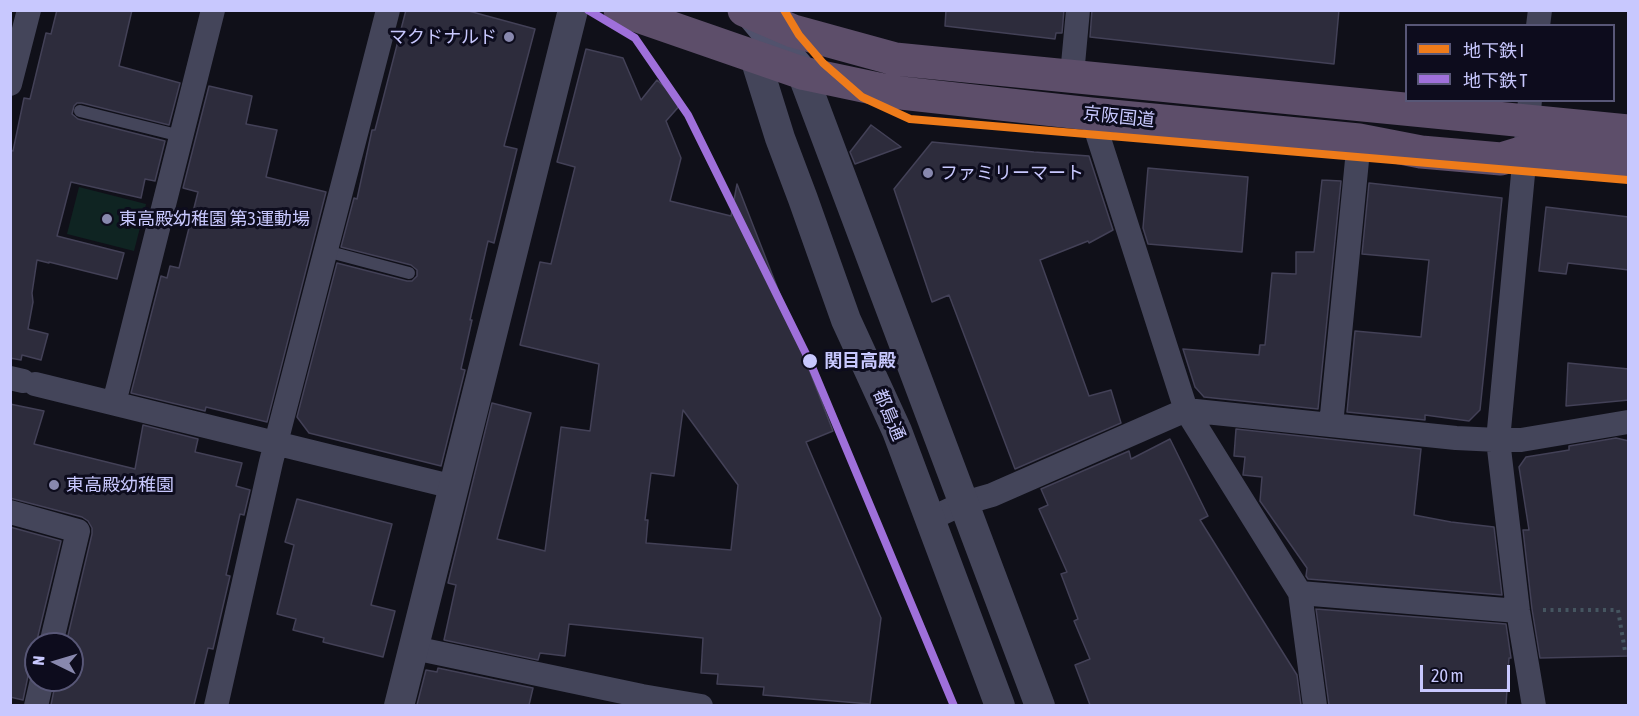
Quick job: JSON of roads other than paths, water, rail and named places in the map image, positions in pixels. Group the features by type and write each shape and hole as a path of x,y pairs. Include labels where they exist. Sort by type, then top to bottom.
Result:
{"highway":[{"name":"京阪国道","path":"620,10 754,58 802,72 892,92 1359,140 1421,152 1501,159 1527,125"},
{"name":"京阪国道","path":"748,11 791,21 895,59 1072,75 1527,125 1629,131"},
{"path":"748,11 754,58"},
{"path":"791,21 802,72"},
{"name":"京阪国道","path":"1527,125 1629,164"}],"main road":[{"path":"748,11 802,72"}],"street":[{"path":"10,84 29,10"},
{"path":"114,403 213,10"},
{"path":"216,705 276,443 388,10"},
{"path":"399,705 573,10"},
{"path":"1072,75 1078,10"},
{"name":"都島通","path":"754,58 780,138 846,320 897,431 1000,705"},
{"name":"都島通","path":"802,72 1040,705"},
{"path":"1091,114 1186,410 1300,593 1315,705"},
{"path":"1527,125 1498,440 1518,611 1534,705"},
{"path":"1331,425 1359,140"},
{"path":"23,381 454,487"},
{"path":"930,519 964,503 992,495 1186,410 1456,438 1498,440 1521,440 1629,422"},
{"path":"10,512 78,531 54,632"},
{"path":"1300,593 1518,611"},
{"path":"414,648 642,696 701,705"}],"lane":[{"path":"80,111 182,136"},
{"path":"326,251 410,273"}],"metro line":[{"name":"T","path":"588,10 635,38 688,115 810,362 954,706"},
{"name":"I","path":"784,10 799,35 823,63 862,97 910,119 1628,180"}],"place":[{"name":"マクドナルド","path":"509,37"},
{"name":"ファミリーマート","path":"928,173"},
{"name":"東高殿幼稚園 第3運動場","path":"107,219"},
{"name":"関目高殿","path":"810,361"},
{"name":"東高殿幼稚園","path":"54,485"}]}
